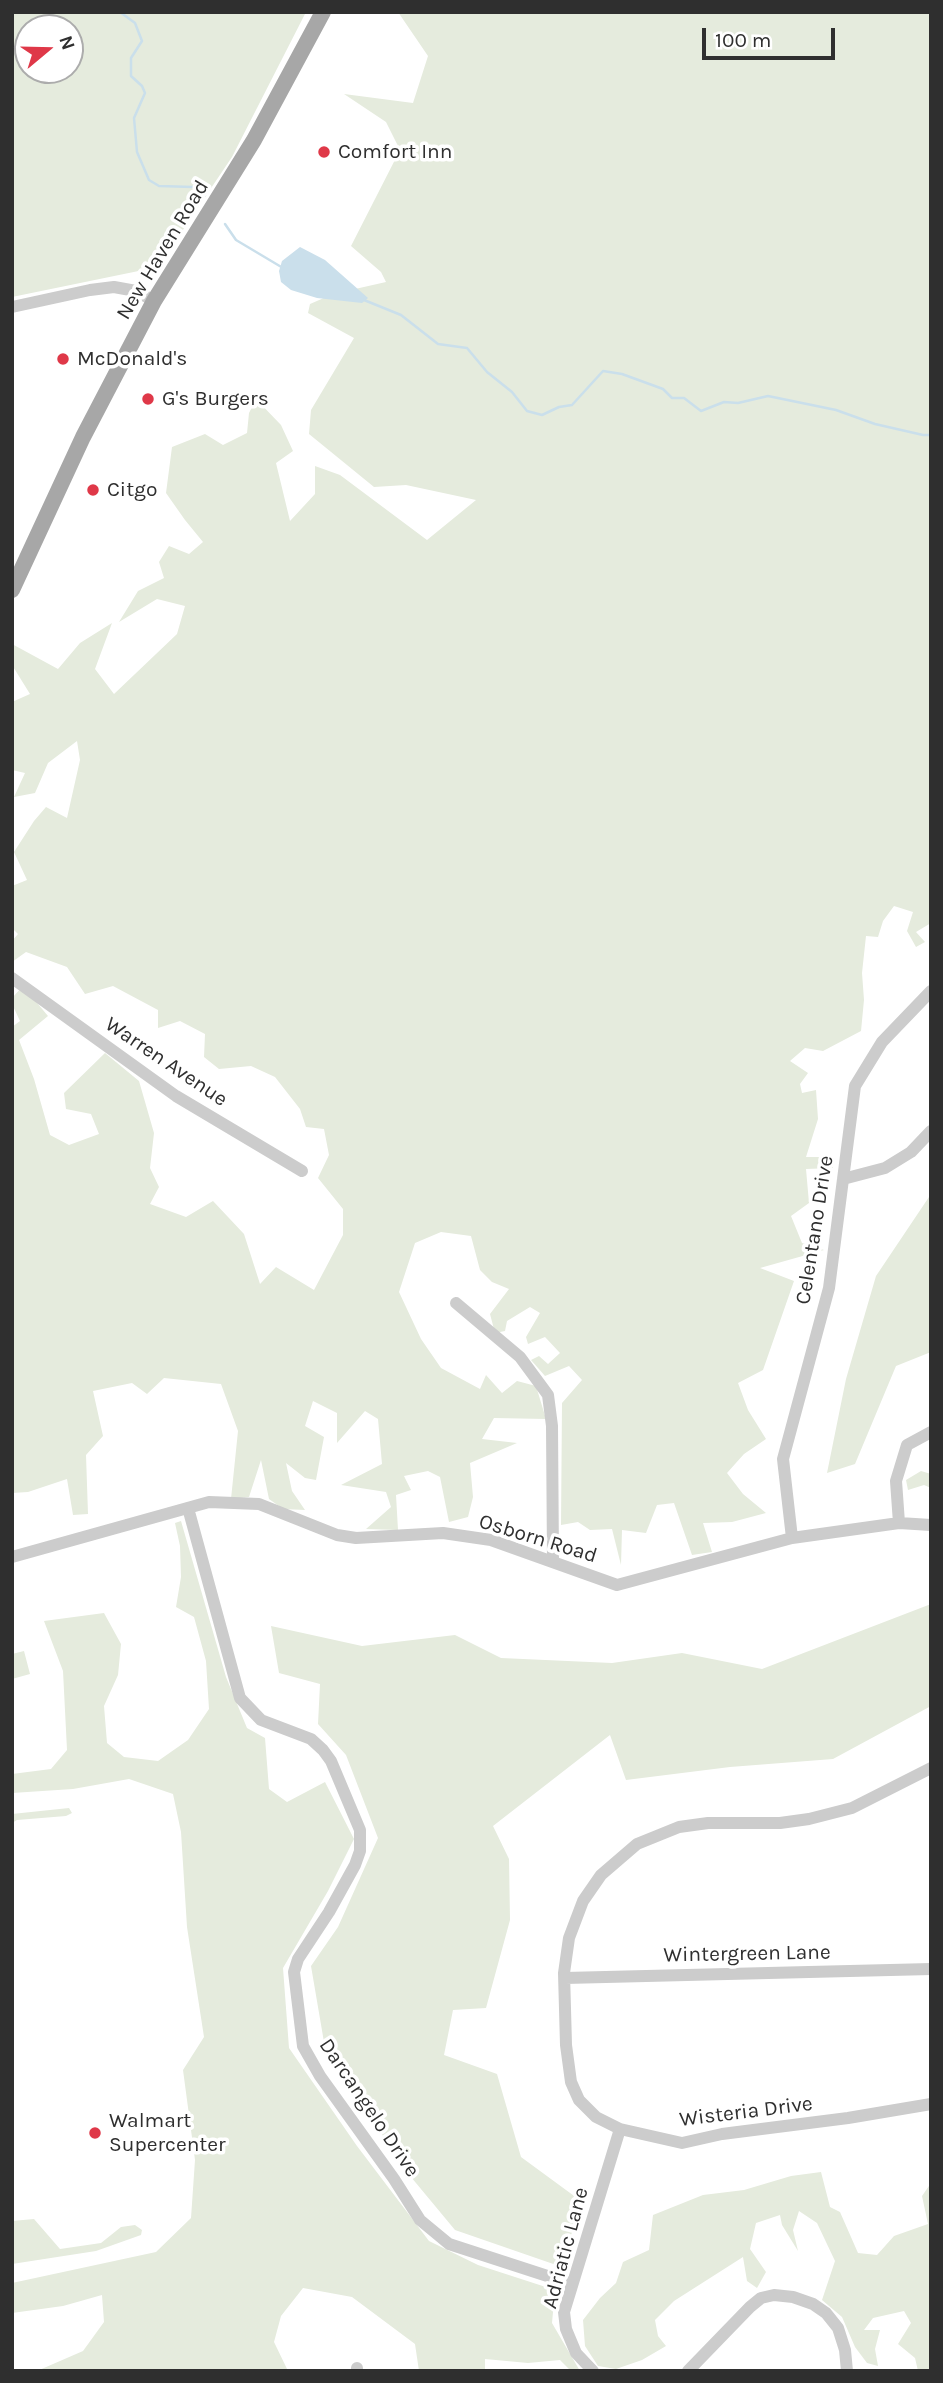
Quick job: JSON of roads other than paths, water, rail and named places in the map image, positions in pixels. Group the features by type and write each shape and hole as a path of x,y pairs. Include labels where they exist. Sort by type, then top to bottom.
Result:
{"main road":[{"name":"New Haven Road","path":"12,590 83,437 154,301 254,140 323,12"}],"street":[{"path":"12,307 114,287 136,290 154,301"},
{"name":"Warren Avenue","path":"12,978 176,1096 302,1171"},
{"name":"Celentano Drive","path":"792,1538 783,1459 829,1288 855,1086 882,1042 931,991"},
{"path":"843,1179 886,1168 911,1152 931,1131"},
{"path":"456,1303 520,1357 548,1395 552,1426 553,1562"},
{"path":"899,1523 896,1481 907,1446 931,1432"},
{"name":"Osborn Road","path":"12,1556 209,1502 259,1504 337,1535 356,1538 443,1533 491,1540 617,1585 792,1538 899,1523 931,1525"},
{"name":"Darcangelo Drive","path":"188,1508 240,1698 261,1720 311,1739 323,1750 331,1761 360,1830 360,1851 355,1865 329,1912 298,1959 294,1972 303,2046 320,2076 420,2220 449,2244 572,2284"},
{"name":"Wisteria Drive","path":"931,1768 852,1808 780,1823 708,1823 679,1827 637,1844 601,1875 583,1901 569,1938 565,1978 566,2045 570,2082 579,2100 596,2117 620,2129 682,2143 722,2134 931,2104"},
{"name":"Wintergreen Lane","path":"565,1978 931,1969"},
{"name":"Adriatic Lane","path":"593,2371 576,2353 566,2329 564,2312 620,2129"},
{"path":"688,2371 750,2307 761,2298 774,2295 793,2297 813,2304 826,2313 838,2328 845,2350 847,2371"}],"water":[{"path":"300,247 325,260 368,298 362,303 317,298 291,290 281,282 279,271 282,261"}],"waterway":[{"path":"120,12 135,23 142,41 131,58 131,76 142,86 145,93 134,118 137,152 149,180 159,186 193,187 205,195"},
{"path":"225,224 236,240 283,268"},
{"path":"364,300 401,315 438,344 467,348 487,372 512,392 527,411 542,415 559,407 572,405 603,371 622,374 663,389 672,398 684,398 701,411 724,402 738,403 768,396 836,410 875,424 931,435"}],"place":[{"name":"Comfort Inn","path":"324,152"},
{"name":"McDonald's","path":"63,359"},
{"name":"G's Burgers","path":"148,399"},
{"name":"Citgo","path":"93,490"},
{"name":"Walmart Supercenter","path":"95,2133"}]}
